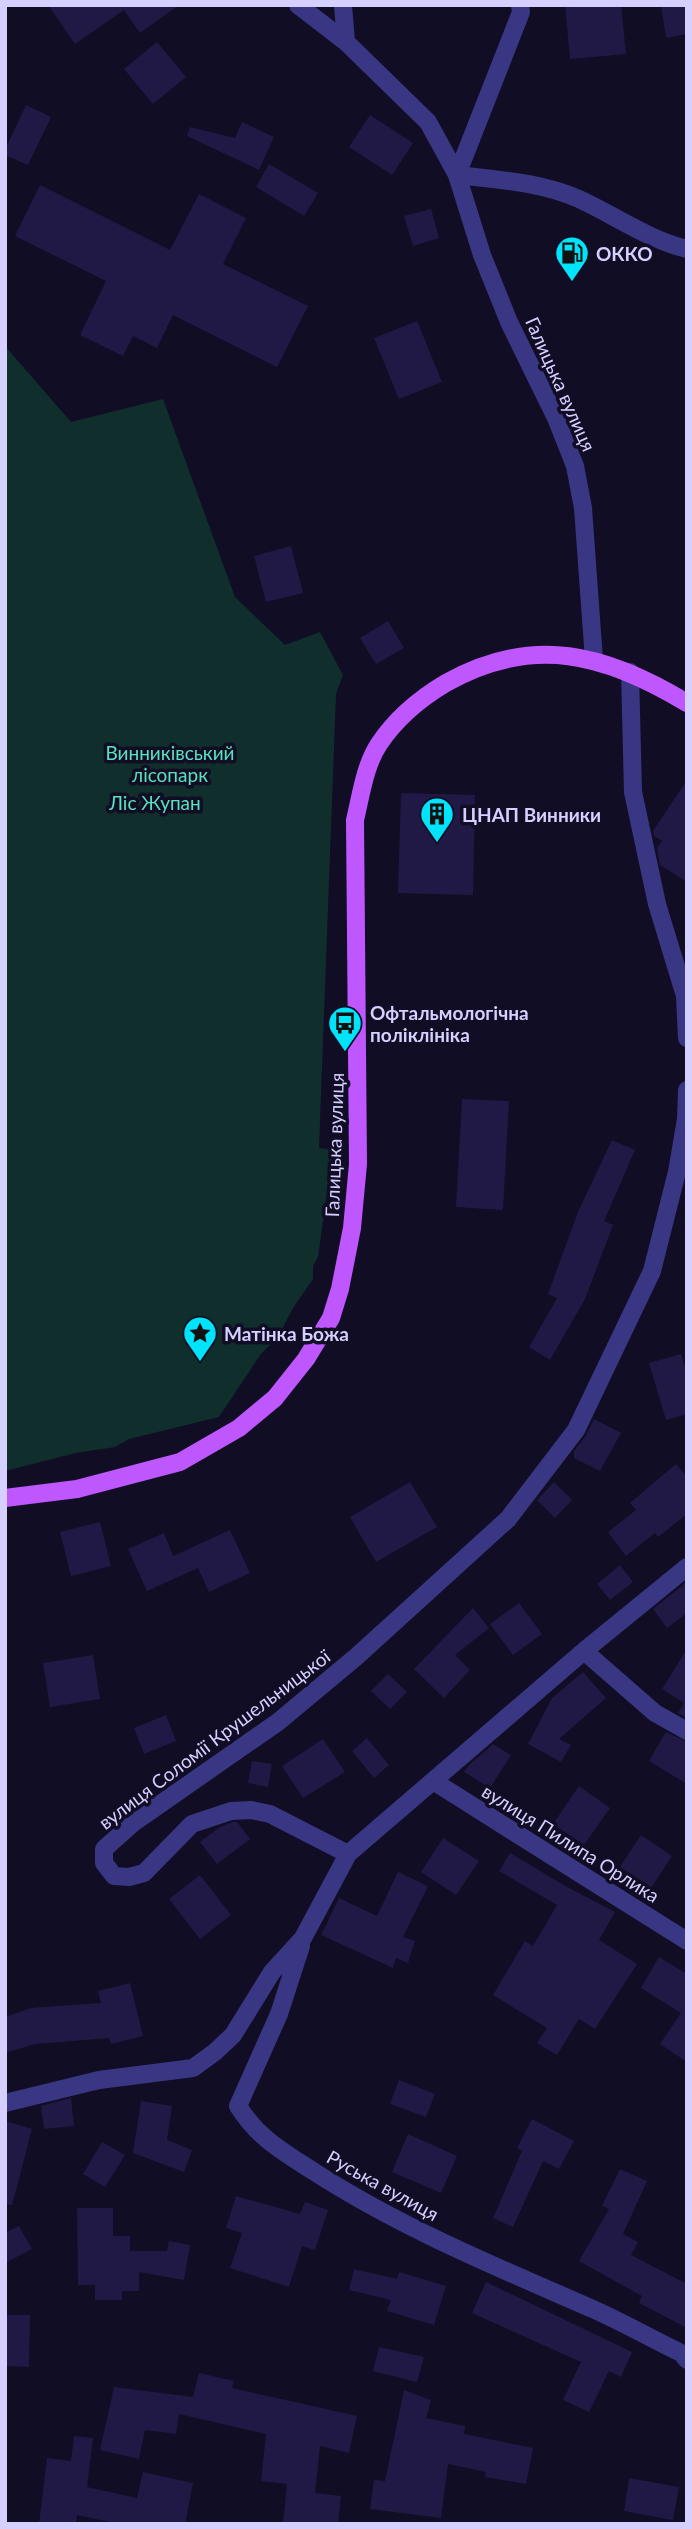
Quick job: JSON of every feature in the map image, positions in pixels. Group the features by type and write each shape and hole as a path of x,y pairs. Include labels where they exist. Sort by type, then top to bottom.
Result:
{"main road":[{"name":"Галицька вулиця","path":"5,1498 77,1489 180,1462 239,1428 275,1398 306,1359 331,1318 340,1289 352,1228 358,1164 355,820 366,775 378,746 405,711 469,670 512,657 550,654 594,660 630,672 687,704"}],"street":[{"name":"Галицька вулиця","path":"298,5 346,42 428,122 457,175 482,255 509,322 556,418 575,466 583,508 594,660"},
{"path":"343,5 346,42"},
{"path":"520,5 521,12 457,175 534,184 579,200 667,244 687,249"},
{"path":"630,672 634,792 657,904 685,996 687,1038"},
{"name":"вулиця Соломії Крушельницької","path":"348,1854 270,1814 251,1810 231,1811 192,1824 144,1873 129,1877 114,1876 104,1863 104,1849 142,1816 278,1722 356,1657 508,1519 576,1430 652,1271 677,1172 686,1119 687,1090"},
{"path":"13,2100 99,2080 193,2068 215,2052 233,2035 272,1972 303,1938 348,1854 584,1651 687,1567"},
{"path":"584,1651 655,1713 687,1731"},
{"name":"вулиця Пилипа Орлика","path":"433,1781 687,1941"},
{"name":"Руська вулиця","path":"303,1938 279,2014 237,2106 250,2126 265,2140 346,2192 484,2262 598,2312 681,2354 687,2360"}],"green space":[{"name":"Ліс Жупан","path":"5,346 71,422 163,399 235,597 285,645 320,632 343,675 336,694 319,1148 333,1150 313,1279 293,1308 278,1337 261,1354 219,1417 129,1439 115,1447 76,1453 5,1471"}],"building":[{"path":"48,5 179,5 140,33 124,10 75,44"},
{"path":"565,5 621,5 626,54 570,59"},
{"path":"661,5 687,5 687,34 666,38"},
{"path":"157,42 186,77 153,104 124,69"},
{"path":"26,105 51,117 28,165 5,155"},
{"path":"370,115 413,143 392,175 349,147"},
{"path":"242,122 274,137 259,170 187,136 190,127 235,138"},
{"path":"269,164 318,193 304,216 256,187"},
{"path":"40,185 170,250 199,194 246,218 223,264 308,306 277,367 173,315 157,348 133,336 123,356 80,335 106,281 15,236"},
{"path":"431,209 439,238 413,246 404,216"},
{"path":"417,321 442,382 399,399 374,338"},
{"path":"291,546 303,593 266,602 254,556"},
{"path":"388,621 404,648 376,664 360,638"},
{"path":"687,780 687,882 660,865 657,848 662,841 654,836 653,831"},
{"name":"ЦНАП Винники","path":"401,793 475,795 473,895 398,893"},
{"path":"462,1099 509,1101 503,1210 456,1207"},
{"path":"612,1140 635,1150 604,1221 613,1225 585,1299 550,1360 529,1347 557,1298 548,1294 578,1212"},
{"path":"681,1354 687,1374 687,1414 666,1420 649,1363"},
{"path":"594,1419 621,1433 600,1471 574,1458 574,1451"},
{"path":"676,1464 687,1477 687,1514 658,1537 655,1533 626,1556 608,1532 636,1510 630,1503"},
{"path":"410,1482 437,1527 376,1562 350,1517"},
{"path":"554,1482 572,1500 555,1518 537,1500"},
{"path":"100,1522 111,1566 71,1576 60,1532"},
{"path":"230,1530 250,1573 209,1592 198,1568 147,1591 128,1549 164,1533 173,1556"},
{"path":"620,1565 633,1582 610,1600 597,1584"},
{"path":"687,1582 687,1613 667,1628 653,1609"},
{"path":"519,1603 542,1634 513,1655 490,1624"},
{"path":"473,1608 489,1628 455,1655 470,1670 444,1698 414,1669"},
{"path":"687,1649 687,1718 678,1713 684,1703 662,1689"},
{"path":"93,1655 100,1699 50,1707 43,1663"},
{"path":"583,1672 606,1698 559,1739 571,1745 561,1762 528,1744 552,1698"},
{"path":"388,1674 407,1692 390,1709 371,1691"},
{"path":"166,1715 176,1741 144,1754 134,1728"},
{"path":"666,1732 687,1742 687,1784 649,1761"},
{"path":"367,1738 389,1765 374,1778 352,1751"},
{"path":"323,1739 345,1772 303,1798 282,1766"},
{"path":"493,1744 511,1755 490,1788 464,1772"},
{"path":"252,1761 272,1764 268,1787 248,1783"},
{"path":"579,1786 610,1808 584,1845 553,1824"},
{"path":"237,1822 250,1839 217,1864 200,1842 220,1827"},
{"path":"641,1835 672,1856 651,1888 620,1867"},
{"path":"443,1838 479,1861 456,1895 421,1872"},
{"path":"510,1853 615,1912 599,1940 637,1964 595,2029 579,2019 557,2055 537,2043 547,2028 493,1995 525,1941 533,1946 557,1905 499,1871"},
{"path":"398,1872 428,1886 403,1937 415,1941 408,1963 396,1958 393,1968 321,1935 339,1898 377,1916"},
{"path":"200,1875 231,1915 200,1939 169,1899"},
{"path":"659,1957 687,1974 687,2062 660,2044 681,2013 641,1988"},
{"path":"130,1983 143,2036 111,2044 109,2038 35,2044 5,2053 5,2017 31,2008 101,2003 98,1991"},
{"path":"399,2080 435,2094 426,2117 390,2104"},
{"path":"71,2098 74,2126 44,2129 41,2106"},
{"path":"141,2101 172,2106 167,2140 192,2150 184,2172 133,2153"},
{"path":"532,2119 574,2141 559,2169 543,2161 513,2227 493,2218 522,2151 517,2148"},
{"path":"5,2121 32,2129 12,2205 5,2204"},
{"path":"408,2134 457,2156 441,2193 392,2172"},
{"path":"102,2142 125,2155 105,2187 83,2174"},
{"path":"620,2169 647,2181 623,2234 638,2242 631,2255 687,2284 687,2328 639,2303 642,2296 579,2261 609,2209 602,2206"},
{"path":"236,2196 300,2214 305,2202 328,2210 315,2250 302,2246 289,2287 230,2268 242,2233 226,2228"},
{"path":"77,2208 113,2208 113,2236 130,2236 130,2251 167,2251 169,2241 190,2245 184,2280 139,2272 139,2291 122,2291 122,2300 95,2300 95,2285 78,2285"},
{"path":"19,2226 32,2249 5,2263 5,2233"},
{"path":"354,2269 397,2279 399,2272 446,2286 434,2325 387,2311 391,2300 349,2290"},
{"path":"486,2282 632,2352 621,2377 609,2371 589,2412 563,2400 581,2362 472,2313"},
{"path":"5,2315 30,2315 29,2367 5,2366"},
{"path":"379,2347 424,2357 417,2382 373,2371"},
{"path":"199,2373 234,2381 232,2388 357,2416 349,2453 320,2446 315,2493 341,2496 338,2524 283,2524 287,2484 261,2481 266,2434 179,2414 176,2434 145,2430 139,2459 100,2450 114,2387 193,2397"},
{"path":"404,2390 431,2400 426,2418 465,2426 464,2434 533,2448 526,2484 485,2477 486,2472 448,2464 441,2518 370,2509 374,2480 385,2481"},
{"path":"74,2436 93,2438 87,2487 137,2498 143,2472 193,2483 185,2524 119,2524 77,2515 76,2524 39,2524 47,2458 71,2461"},
{"path":"629,2478 679,2487 673,2520 624,2511"}],"place":[{"name":"ОККО","path":"572,283"},
{"name":"ЦНАП Винники","path":"437,844"},
{"name":"Офтальмологічна поліклініка","path":"345,1053"},
{"name":"Матінка Божа","path":"200,1363"}],"park label":[{"name":"Винниківський лісопарк","path":"170,763"}]}
